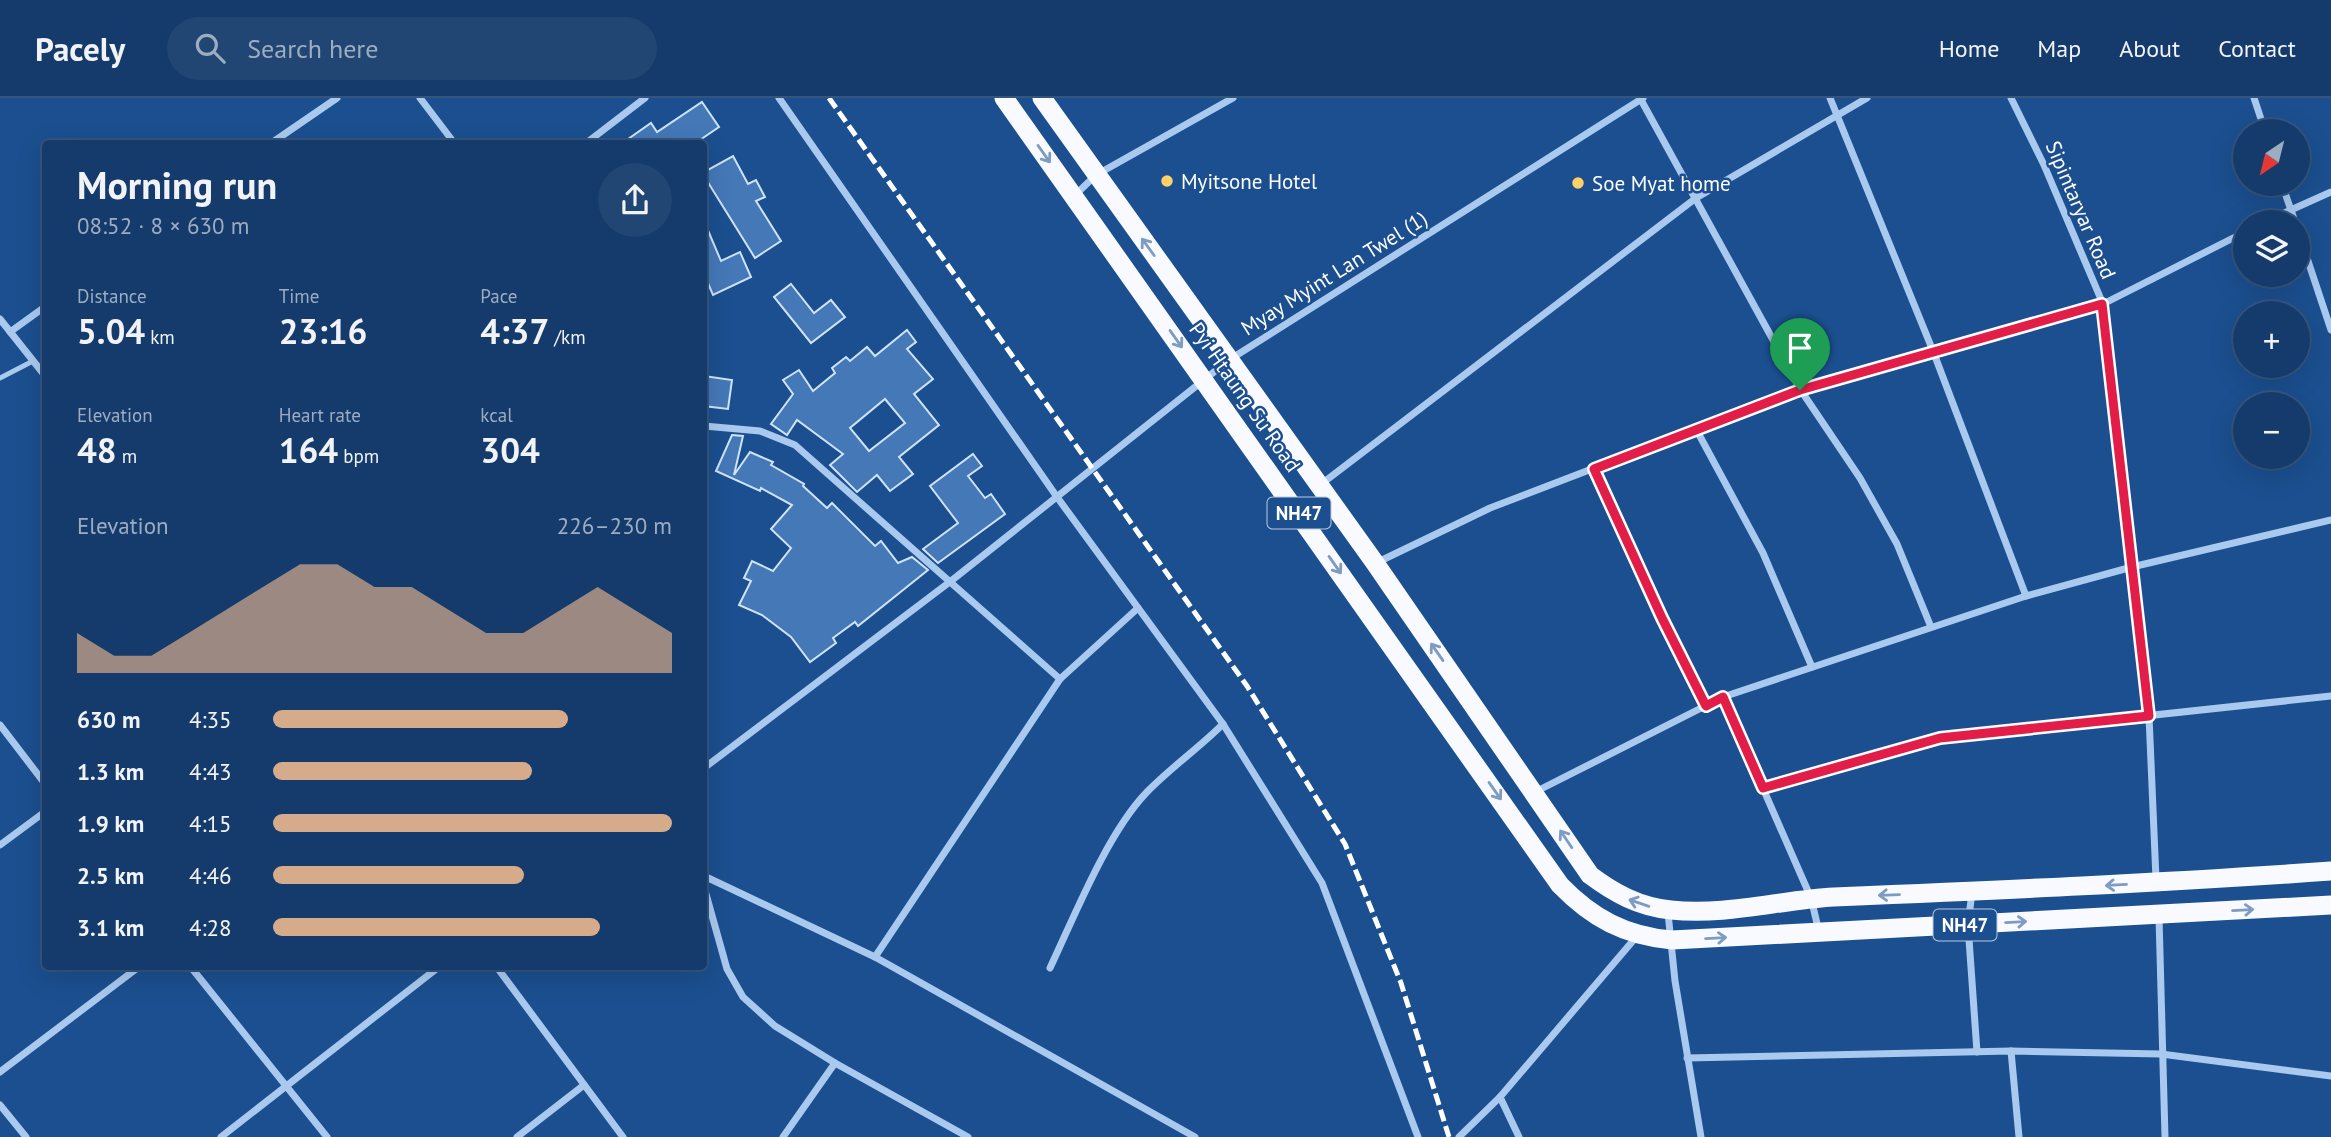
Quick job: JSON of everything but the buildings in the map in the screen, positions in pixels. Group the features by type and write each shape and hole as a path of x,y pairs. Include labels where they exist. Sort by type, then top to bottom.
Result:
{"highway":[{"name":"Pyi Htaung Su Road","path":"1004,98 1560,885 1580,906 1602,921 1637,935"},
{"name":"Pyi Htaung Su Road","path":"1042,98 1375,563 1590,875 1610,890 1635,902 1668,910"},
{"path":"1379,627 1408,611"},
{"path":"1476,763 1504,749"},
{"name":"NH47","path":"1668,910 1700,911 1811,898 2156,883 2331,871"},
{"name":"NH47","path":"1637,935 1672,940 2331,905"}],"street":[{"path":"276,140 337,98"},
{"path":"420,98 452,140"},
{"path":"590,140 645,98"},
{"path":"779,98 1057,497 1223,724 1322,883 1418,1137"},
{"path":"1074,196 1096,175 1233,98"},
{"path":"1642,98 1800,390 1860,478 1897,544 1931,627"},
{"name":"Myay Myint Lan Twel (1)","path":"707,766 951,581 1229,360 1642,98"},
{"path":"1830,98 1839,114 1933,351 2026,596"},
{"path":"1319,485 1696,198 1867,98"},
{"name":"Sipintaryar Road","path":"2011,98 2044,164 2102,304 2149,716 2156,883"},
{"path":"2254,98 2261,119"},
{"path":"2286,196 2291,209 2331,192"},
{"path":"1375,563 1490,509 1800,390 2102,304 2233,238"},
{"path":"2310,267 2331,330"},
{"path":"10,332 42,309"},
{"path":"0,319 42,372"},
{"path":"707,426 760,431 795,445 1060,679"},
{"path":"1696,429 1763,553 1812,667"},
{"path":"1594,469 1662,618 1706,706"},
{"path":"1535,792 1723,697 2026,596 2132,567 2331,520"},
{"path":"875,957 1060,679 1138,608"},
{"path":"1763,788 1940,738 2331,696"},
{"path":"1723,697 1811,898 1819,933"},
{"path":"1050,968 1092,877 1128,817 1146,793 1223,724"},
{"path":"0,725 42,780"},
{"path":"0,845 42,814"},
{"path":"707,877 875,957 1195,1137"},
{"path":"1972,892 1968,925 1977,1052"},
{"path":"707,898 727,969 743,997 775,1026 835,1063 968,1137"},
{"path":"1668,910 1687,1058 1701,1137"},
{"path":"2158,915 2165,1137"},
{"path":"1460,1137 1500,1097 1637,935"},
{"path":"0,1072 135,970"},
{"path":"193,970 327,1137"},
{"path":"221,1137 435,970"},
{"path":"499,970 623,1137"},
{"path":"1687,1058 2011,1051 2161,1054 2331,1076"},
{"path":"2011,1051 2019,1137"},
{"path":"783,1137 835,1063"},
{"path":"517,1137 584,1085"},
{"path":"1500,1097 1519,1137"},
{"path":"0,1105 26,1137"}],"lane":[{"path":"0,378 33,360"}],"railway":[{"path":"829,98 1247,686 1345,844 1401,983 1449,1137"}],"place":[{"name":"Myitsone Hotel","path":"1167,181"},
{"name":"Soe Myat home","path":"1578,183"}],"route":[{"path":"2102,304 2149,716 1940,738 1763,788 1723,697 1706,706 1662,618 1594,469 1800,390 2102,304"}]}
